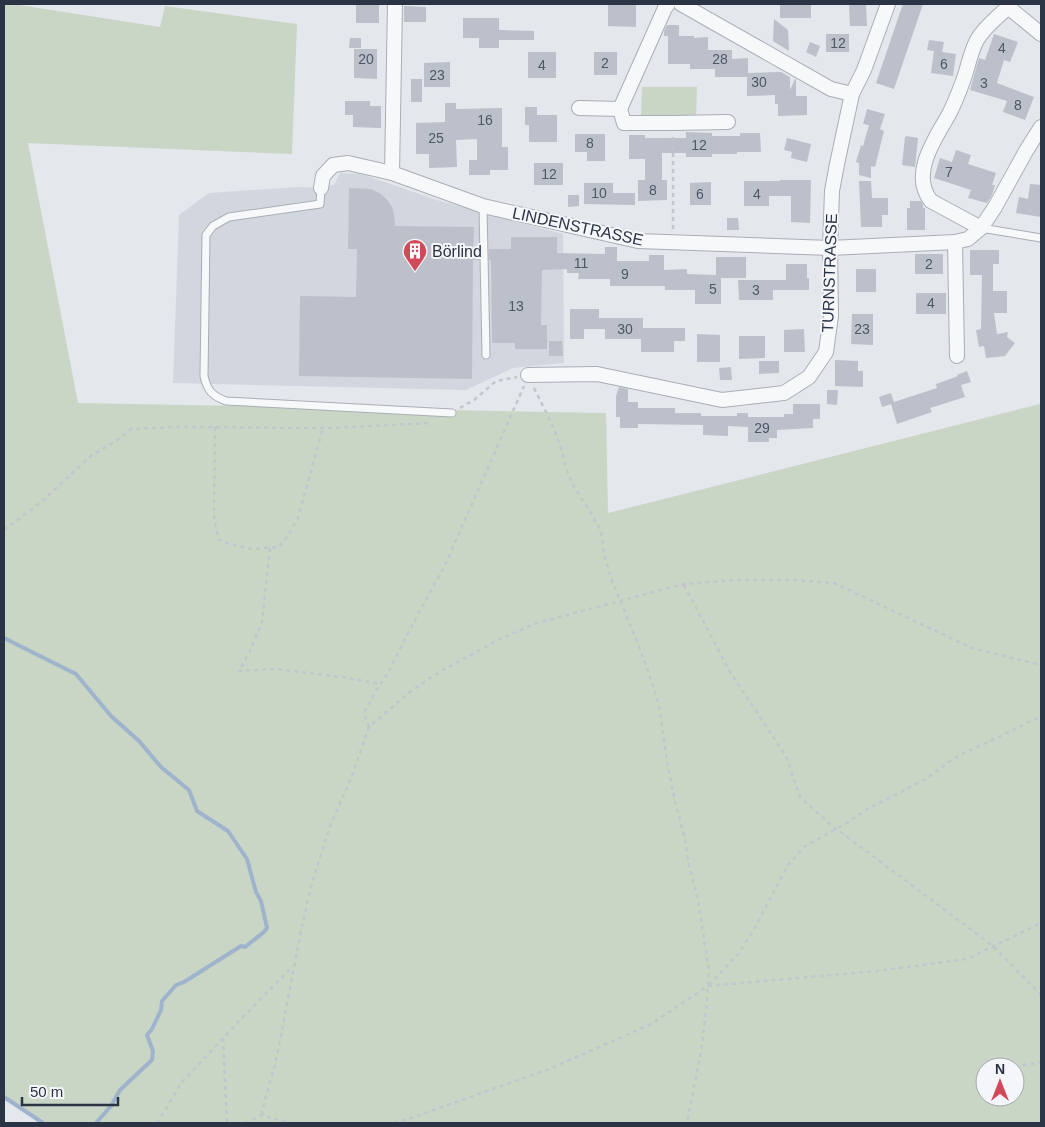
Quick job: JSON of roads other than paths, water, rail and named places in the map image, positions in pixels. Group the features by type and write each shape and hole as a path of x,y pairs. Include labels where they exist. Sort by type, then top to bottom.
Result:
{"street":[{"path":"392,173 395,4"},
{"path":"668,4 664,8 620,109 624,123 728,122"},
{"path":"681,4 831,89 852,94"},
{"name":"TURNSTRASSE","path":"528,375 597,374 722,400 784,393 810,377 826,352 830,316 832,191 852,94 864,70 888,4"},
{"path":"981,228 931,201 926,195 923,174 925,162 931,144 949,114 964,80 977,40 990,24 1008,5 1041,34"},
{"path":"579,108 620,109"},
{"path":"957,356 955,242 968,239 981,228 1041,127"},
{"name":"LINDENSTRASSE","path":"321,188 323,176 333,165 348,163 392,173 483,206 638,240 830,248 955,242"}],"lane":[{"path":"321,188 320,204 229,217 212,226 206,235 204,376 207,386 216,397 226,401 452,413"},
{"path":"483,206 486,355"},
{"path":"981,228 1041,238"}],"waterway":[{"path":"4,638 76,674 111,716 139,741 161,767 189,790 197,811 228,831 247,859 256,892 261,901 267,928 245,947 241,946 184,982 176,985 162,1001 161,1010 147,1035 153,1051 152,1060 120,1090 111,1106 96,1123"},
{"path":"4,1097 43,1123"}],"place":[{"name":"Börlind","path":"415,272"}]}
